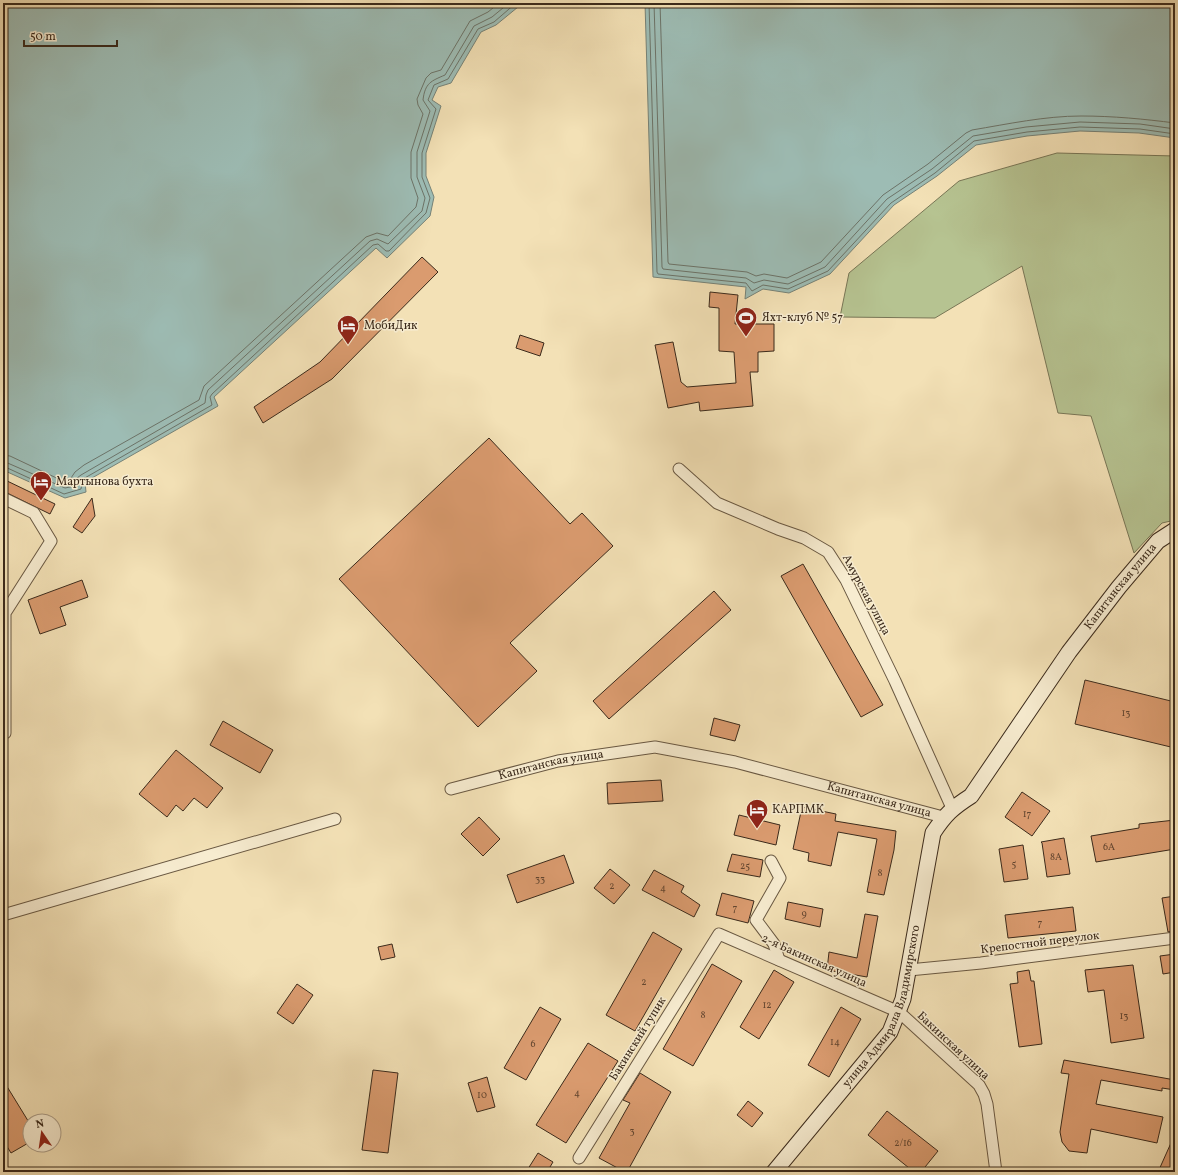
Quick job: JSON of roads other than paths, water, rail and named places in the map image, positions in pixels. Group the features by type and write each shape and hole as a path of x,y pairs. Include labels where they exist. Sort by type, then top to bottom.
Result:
{"main road":[{"name":"Капитанская улица","path":"948,812 971,796 1069,652 1119,587 1158,541 1175,530"},
{"name":"улица Адмирала Владимирского","path":"774,1172 890,1032 899,1012 933,833 948,812"}],"street":[{"name":"Амурская улица","path":"679,469 717,503 778,529 804,538 828,552 846,580 895,681 948,812"},
{"path":"3,498 34,513 51,541 5,613 5,733 3,734"},
{"name":"Капитанская улица","path":"451,789 558,761 655,747 735,762 948,812"},
{"path":"3,915 335,819"},
{"path":"771,861 780,878 756,920 774,944 779,960"},
{"name":"2-я Бакинская улица","path":"719,934 899,1012"},
{"name":"Бакинский тупик","path":"579,1158 719,934"},
{"name":"Крепостной переулок","path":"908,970 981,963 1175,938"},
{"name":"Бакинская улица","path":"899,1012 979,1085 984,1094 986,1104 996,1172"}],"water":[{"path":"3,3 520,3 518,7 496,25 481,32 451,83 438,87 432,100 441,106 426,153 426,176 434,197 430,216 387,258 376,248 214,397 218,406 85,482 86,492 65,498 3,470"},
{"path":"645,3 1175,3 1175,138 1139,133 1080,131 1027,136 976,145 937,176 894,205 830,274 789,293 763,289 745,299 746,287 653,277"}],"place":[{"name":"Яхт-клуб № 57","path":"746,338"},
{"name":"МобиДик","path":"348,346"},
{"name":"Мартынова бухта","path":"41,502"},
{"name":"КАРПМК","path":"757,830"}]}
